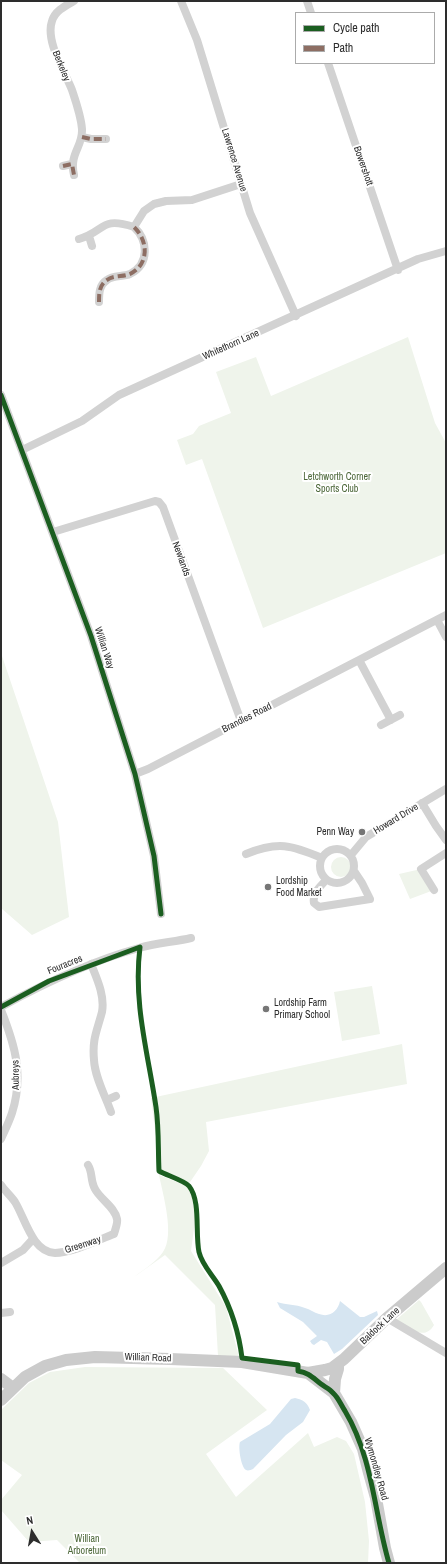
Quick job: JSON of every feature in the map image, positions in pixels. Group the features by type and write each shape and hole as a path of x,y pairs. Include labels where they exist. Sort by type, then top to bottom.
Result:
{"street":[{"name":"Berkeley","path":"72,1 55,16 52,21 50,33 54,48 76,104 82,128 82,137"},
{"name":"Lawrence Avenue","path":"181,1 197,40 256,229 296,316"},
{"path":"307,1 311,12"},
{"name":"Bowershott","path":"328,64 398,270"},
{"path":"74,176 72,164 75,152 82,137 91,139 106,139"},
{"path":"64,166 72,164"},
{"path":"134,227 144,211 154,204 166,200 192,200 241,184"},
{"path":"79,239 89,236 101,227 117,222 134,227 142,236 145,245 145,255 143,261 136,270 131,273 111,277 103,283 99,290 99,302"},
{"path":"89,236 92,246"},
{"name":"Whitethorn Lane","path":"22,450 82,422 119,395 398,270 418,259 446,251"},
{"name":"Willian Way","path":"1,395 91,636 135,774 154,856 161,914"},
{"name":"Newlands","path":"53,532 155,501 159,502 163,507 241,721"},
{"name":"Brandles Road","path":"135,774 148,769 446,615"},
{"path":"437,620 446,637"},
{"path":"359,660 390,720"},
{"path":"382,725 400,715"},
{"name":"Howard Drive","path":"351,855 366,837 446,789"},
{"path":"422,803 446,840"},
{"path":"246,854 272,846 286,846 322,858"},
{"path":"337,849 343,850 351,855 354,861 354,871 351,877 345,882 339,884 326,880 320,869 322,858 331,850 337,849"},
{"path":"434,890 421,869 446,853"},
{"path":"326,880 315,892 313,898 314,903 319,906 370,899 354,871"},
{"name":"Fouracres","path":"1,1008 49,981 92,964 140,947 191,938"},
{"name":"Fouracres","path":"92,964 101,992 102,1001 102,1011 95,1034 94,1061 96,1072 111,1112"},
{"name":"Aubreys","path":"1,1008 12,1039 18,1080 12,1114 1,1139"},
{"path":"107,1100 116,1096"},
{"name":"Greenway","path":"1,1185 15,1202 33,1239 47,1251 55,1253 73,1250 114,1234 118,1220 115,1213 94,1188 91,1179 93,1169"},
{"path":"1,1263 23,1250 33,1239"},
{"name":"Baldock Lane","path":"308,1373 325,1370 338,1364 387,1318 446,1268"},
{"path":"1,1313 10,1312"},
{"path":"387,1318 446,1354"},
{"name":"Willian Road","path":"1,1400 25,1377 45,1366 66,1360 95,1357 242,1362 308,1373"},
{"path":"334,1393 334,1379 338,1369 338,1364"},
{"name":"Wymondley Road","path":"308,1373 334,1393 351,1422 362,1449 376,1498 389,1563"},
{"path":"1,1379 13,1388"}],"green space":[{"name":"Letchworth Corner Sports Club","path":"408,337 435,423 446,443 446,553 263,628 202,459 186,465 177,440 193,434 199,426 231,413 216,372 256,357 271,396"},
{"path":"1,653 58,822 69,917 32,935 1,908"},
{"path":"337,857 345,857 351,863 351,871 345,877 337,877 331,871 331,863"},
{"path":"421,869 434,890 410,899 399,874"},
{"path":"372,986 380,1034 342,1041 334,992"},
{"path":"402,1044 407,1084 206,1122 209,1151 188,1185 160,1170 151,1098"},
{"path":"159,1175 187,1186 193,1200 195,1221 191,1251 226,1307 239,1357 218,1356 215,1305 165,1255 134,1277 157,1259 163,1252 166,1245 168,1236 167,1215"},
{"path":"419,1300 434,1325 430,1330 421,1333 416,1332 396,1320"},
{"name":"Willian Arboretum","path":"85,1367 223,1368 267,1410 206,1454 236,1497 308,1433 314,1447 337,1437 346,1441 354,1454 365,1502 369,1541 368,1563 80,1563 57,1540 29,1542 1,1510 1,1500 22,1475 1,1460 1,1410 29,1383 50,1372"}],"shaded area":[{"path":"340,1301 360,1317 364,1317 377,1311 378,1315 342,1349 334,1354 327,1342 321,1340 314,1345 312,1344 310,1341 317,1336 303,1322 280,1308 277,1302 309,1309 323,1315 327,1315 335,1311"},
{"path":"295,1398 308,1405 310,1410 303,1422 286,1435 253,1469 246,1470 240,1457 240,1442 270,1424 291,1399"}],"marked path":[{"path":"82,137 91,139 106,139"},
{"path":"63,166 72,164 74,175"},
{"path":"99,302 100,290 104,282 112,277 130,274 136,270 144,258 145,252 142,238 134,227"}],"cycle path":[{"path":"1,395 91,636 135,774 154,856 161,914"},
{"path":"1,1007 49,981 140,947 138,988 142,1028 157,1115 159,1171 187,1184 193,1192 196,1208 200,1257 219,1286 231,1312 237,1330 242,1358 298,1365 298,1371 308,1374 329,1389 335,1395 345,1411 362,1447 389,1563"}],"place":[{"name":"Penn Way","path":"362,832"},
{"name":"Lordship Food Market","path":"268,887"},
{"name":"Lordship Farm Primary School","path":"266,1009"}]}
